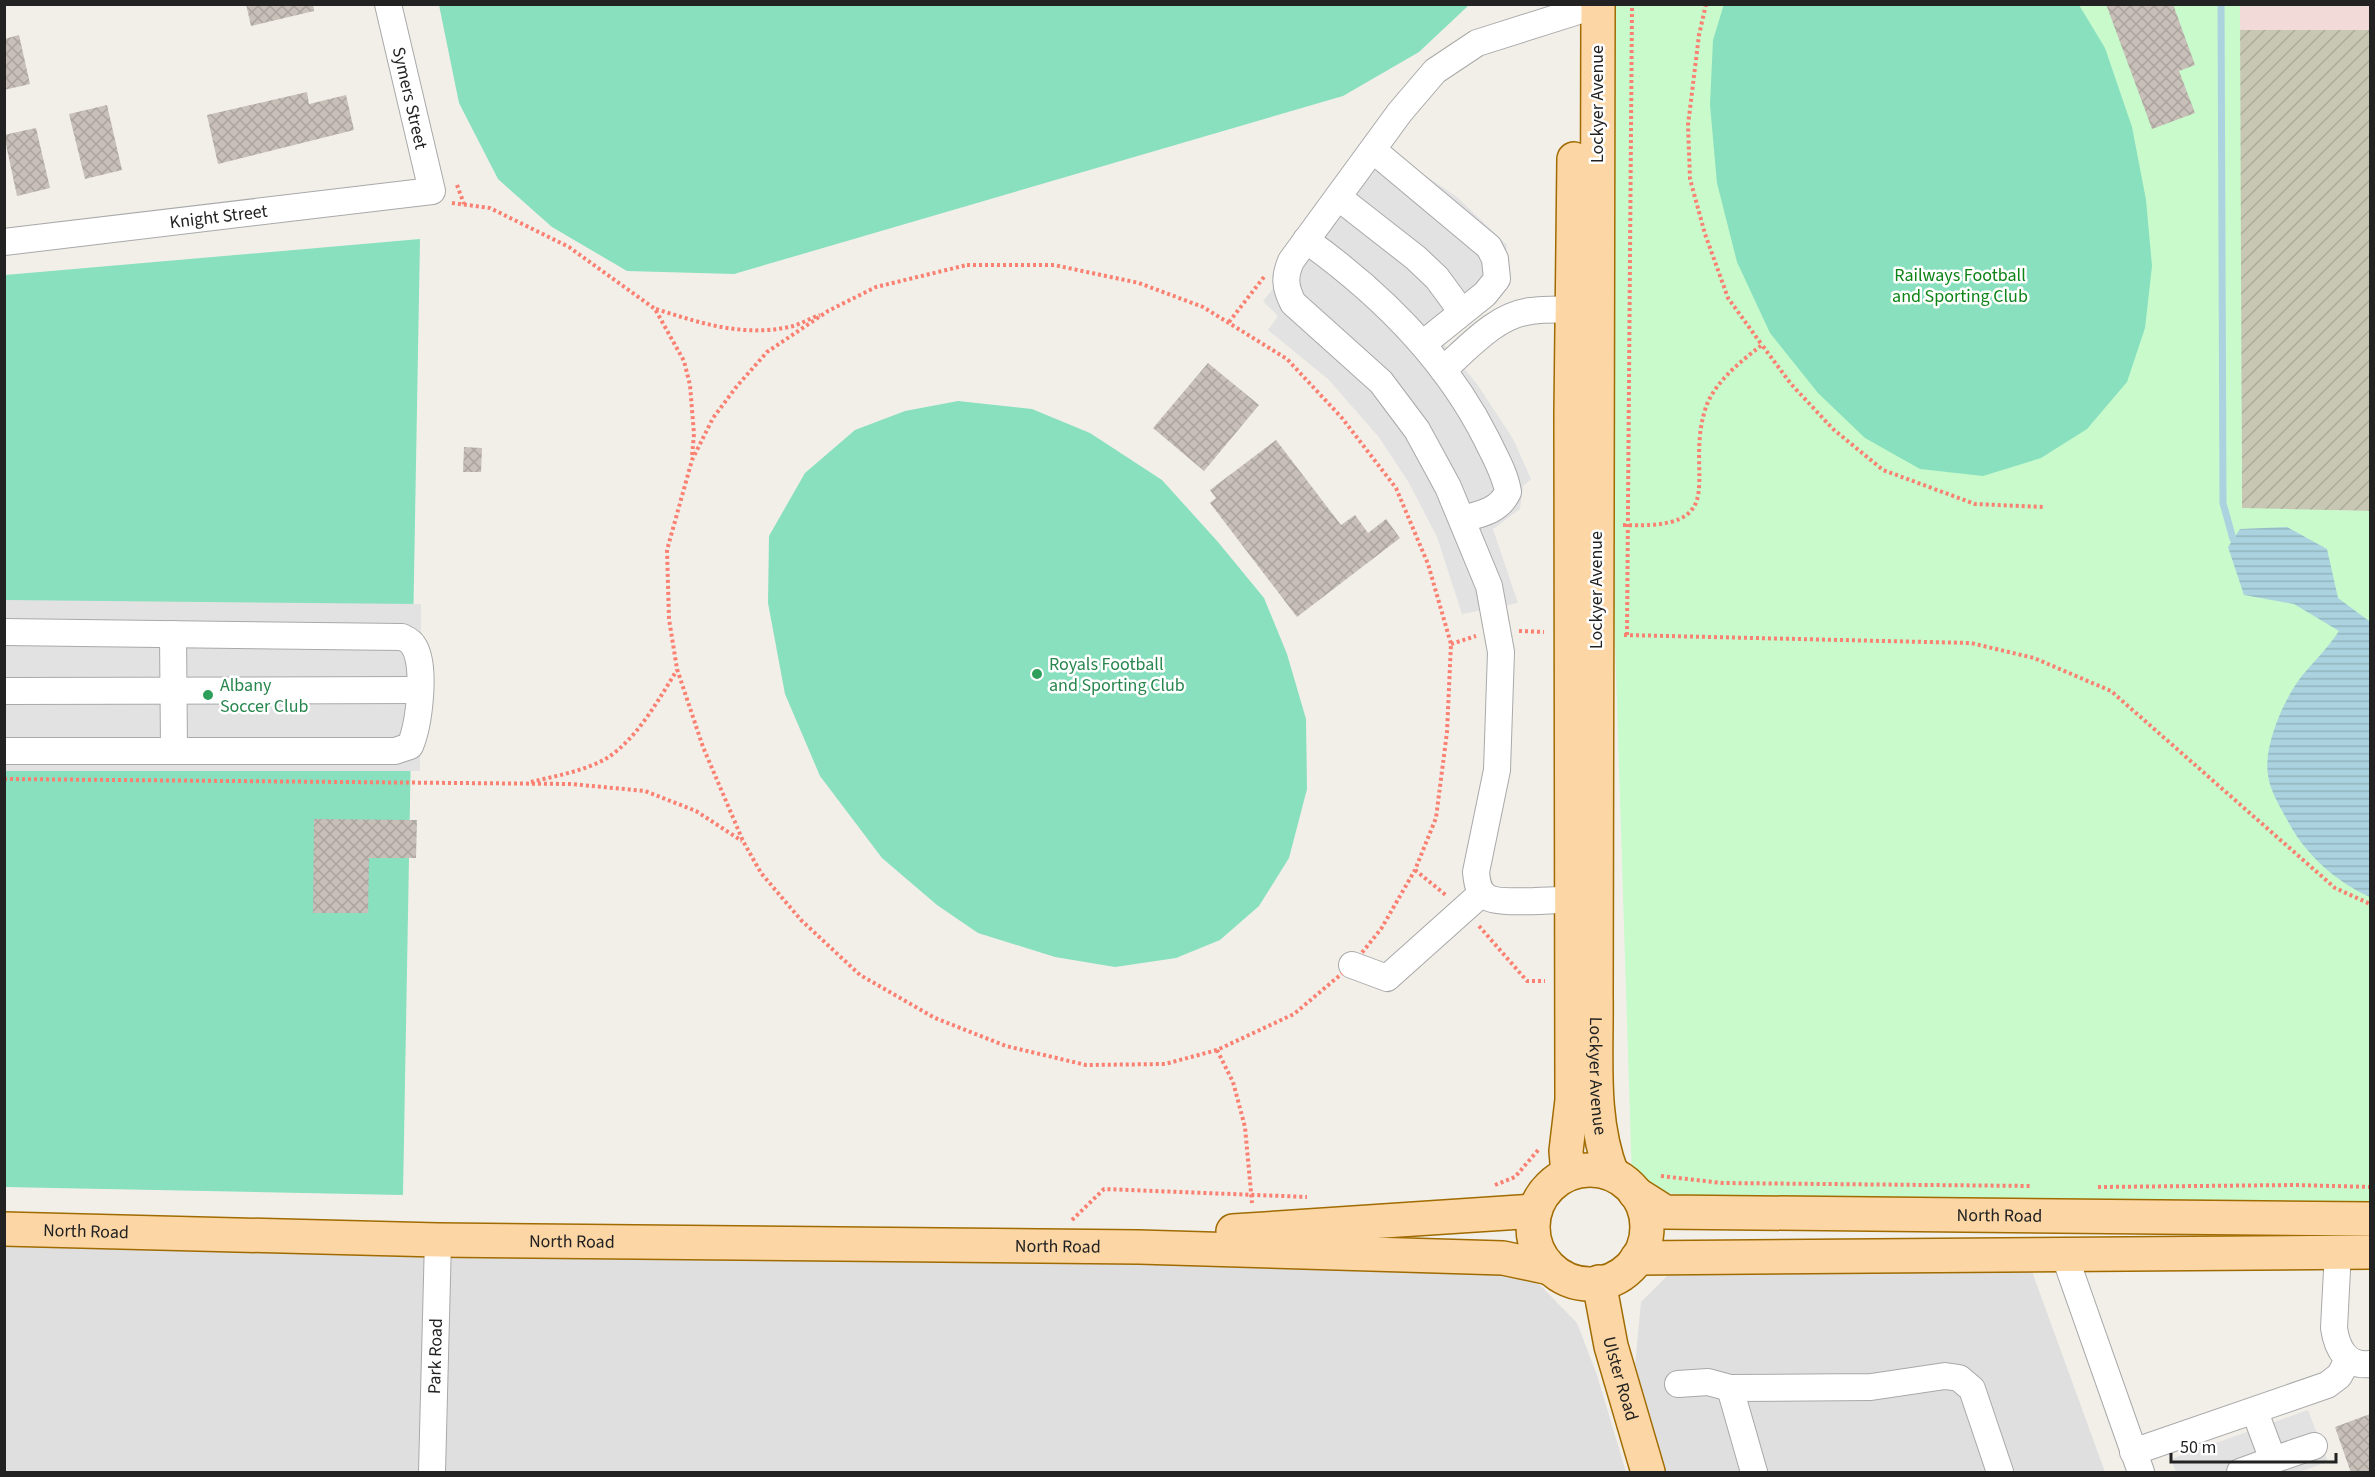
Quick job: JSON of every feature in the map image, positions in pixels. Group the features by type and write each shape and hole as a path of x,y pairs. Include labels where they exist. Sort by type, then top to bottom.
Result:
{"main road":[{"name":"Lockyer Avenue","path":"1583,7 1584,319 1598,634"},
{"name":"Lockyer Avenue","path":"1567,1162 1598,634 1595,524 1584,319"},
{"name":"Lockyer Avenue","path":"1583,898 1598,1125 1605,1155 1635,1181"},
{"path":"1567,1162 1582,1170 1597,1170 1635,1181 1646,1219 1646,1233 1637,1258 1620,1274 1599,1282 1573,1281 1550,1268 1540,1256 1535,1242 1533,1226 1535,1211 1542,1196 1567,1162"},
{"name":"North Road","path":"1635,1181 1665,1212 2370,1219"},
{"name":"North Road","path":"1139,1247 1228,1231 1535,1211"},
{"name":"North Road","path":"4,1229 438,1240 1139,1247 1503,1258 1550,1268"},
{"name":"North Road","path":"1637,1258 2370,1252"},
{"name":"Ulster Road","path":"1599,1282 1611,1346 1648,1473"}],"street":[{"name":"Symers Street","path":"388,4 432,191"},
{"path":"1473,901 1477,884 1476,872 1497,770 1501,652 1489,586 1462,519 1417,430 1396,400 1355,357 1293,303 1286,286 1286,273 1291,261 1306,240 1401,112 1435,71 1477,43 1583,7"},
{"path":"1373,150 1489,247 1495,259 1497,279 1485,294 1424,343"},
{"name":"Knight Street","path":"4,242 432,191"},
{"path":"1338,197 1430,272 1462,312"},
{"path":"1306,240 1343,267 1424,343 1478,422 1500,466 1508,492 1503,502 1493,510 1462,519"},
{"path":"1449,377 1479,358 1514,331 1584,319"},
{"path":"4,632 402,637 412,643 419,656 417,730 411,746 395,751 174,749 4,751"},
{"path":"173,634 174,749"},
{"path":"4,691 419,690"},
{"path":"1352,965 1387,978 1473,901 1489,899 1517,902 1583,898"},
{"name":"Park Road","path":"432,1473 438,1240"},
{"path":"2064,1254 2137,1462 2254,1412 2327,1385 2359,1362 2339,1348 2334,1328 2338,1251"},
{"path":"1678,1384 1708,1382 1730,1388 1871,1387 1945,1376 1959,1378 1972,1389 2000,1473"},
{"path":"1730,1388 1754,1473"},
{"path":"2254,1412 2273,1460"},
{"path":"2240,1473 2314,1446"}],"path":[{"path":"1598,634 1628,525 1632,4"},
{"path":"1706,4 1699,35 1688,125 1690,179 1704,234 1728,298 1791,384 1833,429 1883,470 1975,504 2043,507"},
{"path":"432,191 446,202 490,208 568,247 655,309 717,328 740,331 790,327 876,287 967,265 1054,265 1139,283 1203,308 1287,359 1342,418 1396,488 1428,564 1451,644 1447,732 1436,819 1415,870 1381,929 1352,965 1294,1014 1217,1050 1165,1064 1086,1065 1006,1046 936,1018 860,975 801,920 761,873 743,841 703,747 677,669 669,619 667,550 692,460 713,418 767,352 828,311"},
{"path":"655,309 684,361 690,385 692,460"},
{"path":"1595,524 1671,523 1692,511 1699,497 1700,433 1705,408 1736,365 1762,345"},
{"path":"1451,644 1497,629 1598,634 1971,643 2034,658 2111,691 2335,888 2370,904"},
{"path":"526,784 580,769 608,758 631,737 654,708 677,669"},
{"path":"4,779 571,784 645,791 696,811 743,841"},
{"path":"1415,870 1473,901 1527,981 1552,980"},
{"path":"1217,1050 1233,1082 1245,1127 1254,1230"},
{"path":"1487,1189 1515,1177 1540,1148 1567,1162"},
{"path":"1635,1181 2043,1186"},
{"path":"2088,1187 2297,1185 2370,1187"},
{"path":"1066,1226 1104,1189 1318,1197"}],"shaded area":[{"path":"2238,5 2370,5 2370,30 2238,30"},
{"path":"2238,30 2370,30 2370,511 2242,509"},
{"path":"1386,149 1457,197 1507,245 1502,292 1443,343 1477,384 1513,439 1531,479 1523,486 1520,509 1493,529 1518,603 1462,614 1437,537 1409,483 1378,436 1328,379 1268,330 1278,316 1263,301"},
{"path":"5,600 421,604 420,771 5,771"},
{"path":"5,1246 1483,1261 1540,1285 1577,1323 1597,1375 1626,1472 5,1472"},
{"path":"1679,1264 2030,1266 2105,1472 1665,1472 1635,1366 1641,1302"},
{"path":"2308,1410 2328,1462 2299,1472 2176,1472 2171,1459"}],"green space":[{"path":"439,4 1469,5 1419,52 1343,96 734,274 627,271 552,227 498,179 459,103"},
{"name":"Railways Football and Sporting Club","path":"1724,4 2079,5 2105,48 2132,127 2146,200 2152,266 2145,328 2127,382 2087,429 2041,458 1983,476 1920,469 1865,438 1818,393 1770,333 1737,262 1717,183 1710,105 1713,40"},
{"name":"Railways Football and Sporting Club","path":"1595,5 2240,5 2242,508 2370,511 2370,1208 1704,1199 1663,1192 1632,1181"},
{"name":"Albany Soccer Club","path":"420,239 403,1195 5,1187 5,275"},
{"name":"Royals Football and Sporting Club","path":"958,401 1032,409 1090,433 1162,480 1218,542 1264,598 1287,654 1306,719 1307,789 1289,858 1259,906 1220,940 1176,958 1115,967 1055,957 978,933 937,905 882,858 820,776 785,694 768,603 769,536 805,473 855,430 905,411"}],"water":[{"path":"2287,527 2327,549 2338,598 2369,621 2370,619 2370,897 2346,884 2314,858 2297,836 2280,807 2269,781 2267,764 2269,751 2282,710 2294,686 2339,631 2294,604 2244,595 2228,547 2240,529"}],"building":[{"path":"246,4 313,4 314,11 251,26"},
{"path":"2106,4 2173,4 2195,65 2179,71 2195,113 2152,129"},
{"path":"19,35 30,84 4,90 4,39"},
{"path":"307,92 309,104 346,95 354,130 218,164 207,115"},
{"path":"107,105 122,170 85,179 69,114"},
{"path":"36,128 50,188 17,196 4,135"},
{"path":"1208,363 1259,405 1204,471 1153,428"},
{"path":"1276,440 1341,525 1355,515 1368,533 1386,519 1400,538 1297,617 1210,503 1216,498 1210,490"},
{"path":"464,447 482,448 481,472 463,472"},
{"path":"314,819 417,820 416,858 369,858 368,913 313,913"},
{"path":"2370,1414 2370,1473 2351,1473 2335,1427"}],"waterway":[{"path":"2221,4 2223,503 2233,539"}],"place":[{"name":"Royals Football and Sporting Club","path":"1037,674"},
{"name":"Albany Soccer Club","path":"208,695"}]}
